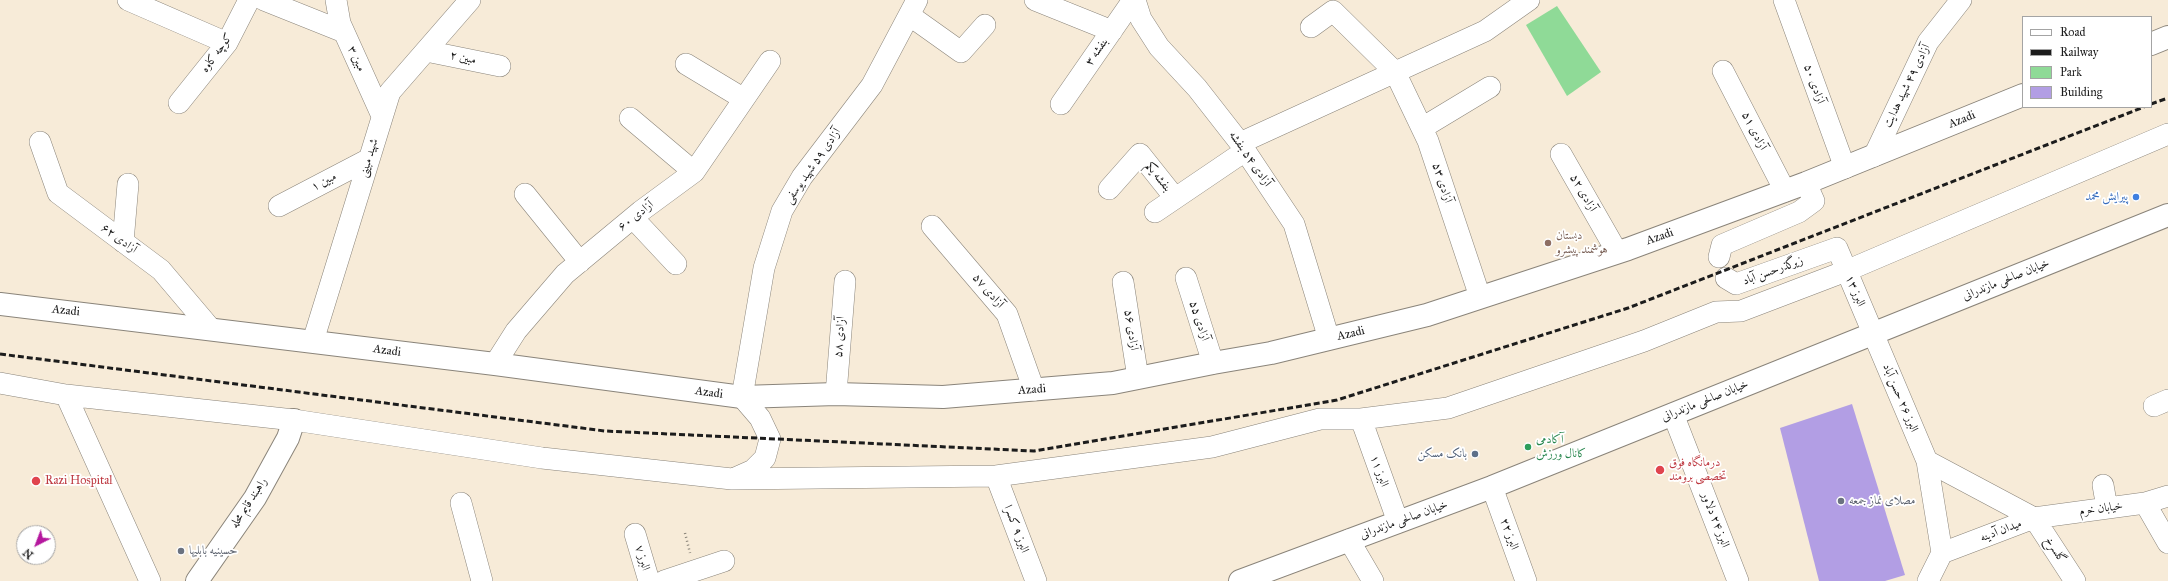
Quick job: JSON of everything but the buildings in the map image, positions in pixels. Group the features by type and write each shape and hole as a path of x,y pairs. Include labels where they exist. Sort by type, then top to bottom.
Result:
{"main road":[{"path":"2152,44 2168,37"},
{"name":"Azadi","path":"0,304 313,341 742,397 836,394 943,397 1113,384 1213,363 1271,353 1427,315 1617,252 1785,191 2022,95"},
{"name":"خیابان صالحی مازندرانی","path":"1242,581 1492,487 2168,215"},
{"name":"راهبند قایم محله","path":"197,581 254,498 288,438 294,420"}],"street":[{"path":"128,0 227,43"},
{"name":"کوچه کاوه","path":"179,102 227,43 249,0"},
{"path":"264,0 344,32"},
{"name":"مبین ۳","path":"336,0 340,23 382,116"},
{"name":"شهید مبینی","path":"313,341 390,92 470,0"},
{"path":"1035,0 1112,31"},
{"name":"بنفشه ۳","path":"1061,104 1134,0"},
{"name":"آزادی ۵۴ بنفشه","path":"1134,0 1141,19 1159,47 1197,88 1243,147 1294,224 1329,339"},
{"name":"آزادی ۵۰","path":"1784,0 1845,168"},
{"name":"آزادی ۴۹ شهید هدایت","path":"1874,156 1928,42 1961,0"},
{"name":"بنفشه یکم","path":"1155,212 1243,147 1396,72 1485,31 1522,2"},
{"path":"1311,27 1337,6 1396,72"},
{"path":"913,8 961,52 985,25"},
{"name":"آزادی ۵۹ شهید یوسفی","path":"742,397 764,268 782,211 802,178 872,85 913,8"},
{"name":"مبین ۲","path":"426,50 500,66"},
{"name":"آزادی ۶۰","path":"495,364 516,331 565,274 633,218 694,172 770,62"},
{"path":"686,64 744,99"},
{"name":"آزادی ۵۱","path":"1722,71 1785,191"},
{"name":"آزادی ۵۳","path":"1396,72 1428,141 1480,298"},
{"path":"1422,128 1490,87"},
{"path":"630,118 694,172"},
{"path":"0,383 66,395 294,420 542,458 732,479 996,476 1212,447 1320,419 1361,419 1448,408 1644,341 1716,312 1741,311 1846,271 2168,134"},
{"name":"آزادی ۶۲","path":"40,142 58,193 161,270 211,329"},
{"name":"بنفشه یکم","path":"1109,189 1140,154 1175,198"},
{"name":"آزادی ۵۲","path":"1561,154 1617,252"},
{"name":"مبین ۱","path":"279,206 369,159"},
{"path":"1719,257 1722,245 1799,212 1814,201 1806,183"},
{"path":"123,242 128,184"},
{"path":"526,194 580,262"},
{"path":"633,218 676,264"},
{"name":"آزادی ۵۷","path":"932,226 1008,314 1034,390"},
{"name":"البرز ۱۳","path":"1828,251 1846,271 1872,334"},
{"name":"زیرگذرحسن آباد","path":"1726,278 1736,284 1828,251"},
{"name":"آزادی ۵۵","path":"1186,278 1213,363"},
{"name":"آزادی ۵۸","path":"836,394 845,281"},
{"name":"آزادی ۵۶","path":"1123,282 1138,378"},
{"name":"البرز ۲۶ حسن آباد","path":"1872,334 1927,461"},
{"path":"66,395 150,581"},
{"path":"732,479 753,470 765,458 770,439 760,418 742,397"},
{"name":"البرز ۲۴ دلاور","path":"1673,414 1738,581"},
{"name":"البرز ۱۱","path":"1361,419 1398,522"},
{"path":"1927,461 1942,554 1928,581"},
{"name":"میدان آدینه","path":"1927,461 2034,518"},
{"name":"البرز ۹ کسرا","path":"996,476 1036,581"},
{"path":"2103,485 2107,508"},
{"name":"البرز ۲۲","path":"1492,487 1526,581"},
{"name":"خیابان خرم","path":"2034,518 2145,503 2168,496"},
{"path":"461,503 482,581"},
{"path":"2145,503 2168,543"},
{"name":"میدان آدینه","path":"1942,554 2034,518"},
{"name":"گلسرخ","path":"2034,518 2075,581"},
{"name":"البرز ۷","path":"635,534 649,581"},
{"path":"1349,540 1373,581"},
{"path":"664,581 724,561"}],"green space":[{"path":"1557,6 1601,72 1567,96 1526,25"}],"railway":[{"path":"2152,104 2168,98"},
{"path":"0,354 605,431 1034,451 1337,400 1628,308 2141,108"}],"place":[{"name":"پیرایش محمد","path":"2136,197"},
{"name":"دبستان هوشمند پیشرو","path":"1548,243"},
{"name":"آکادمی کانال ورزش","path":"1528,447"},
{"name":"بانک مسکن","path":"1475,454"},
{"name":"درمانگاه فوق تخصصی برومند","path":"1660,470"},
{"name":"Razi Hospital","path":"36,481"},
{"name":"مصلای نماز جمعه","path":"1841,501"},
{"name":"حسینیه بابلیها","path":"181,551"}]}
